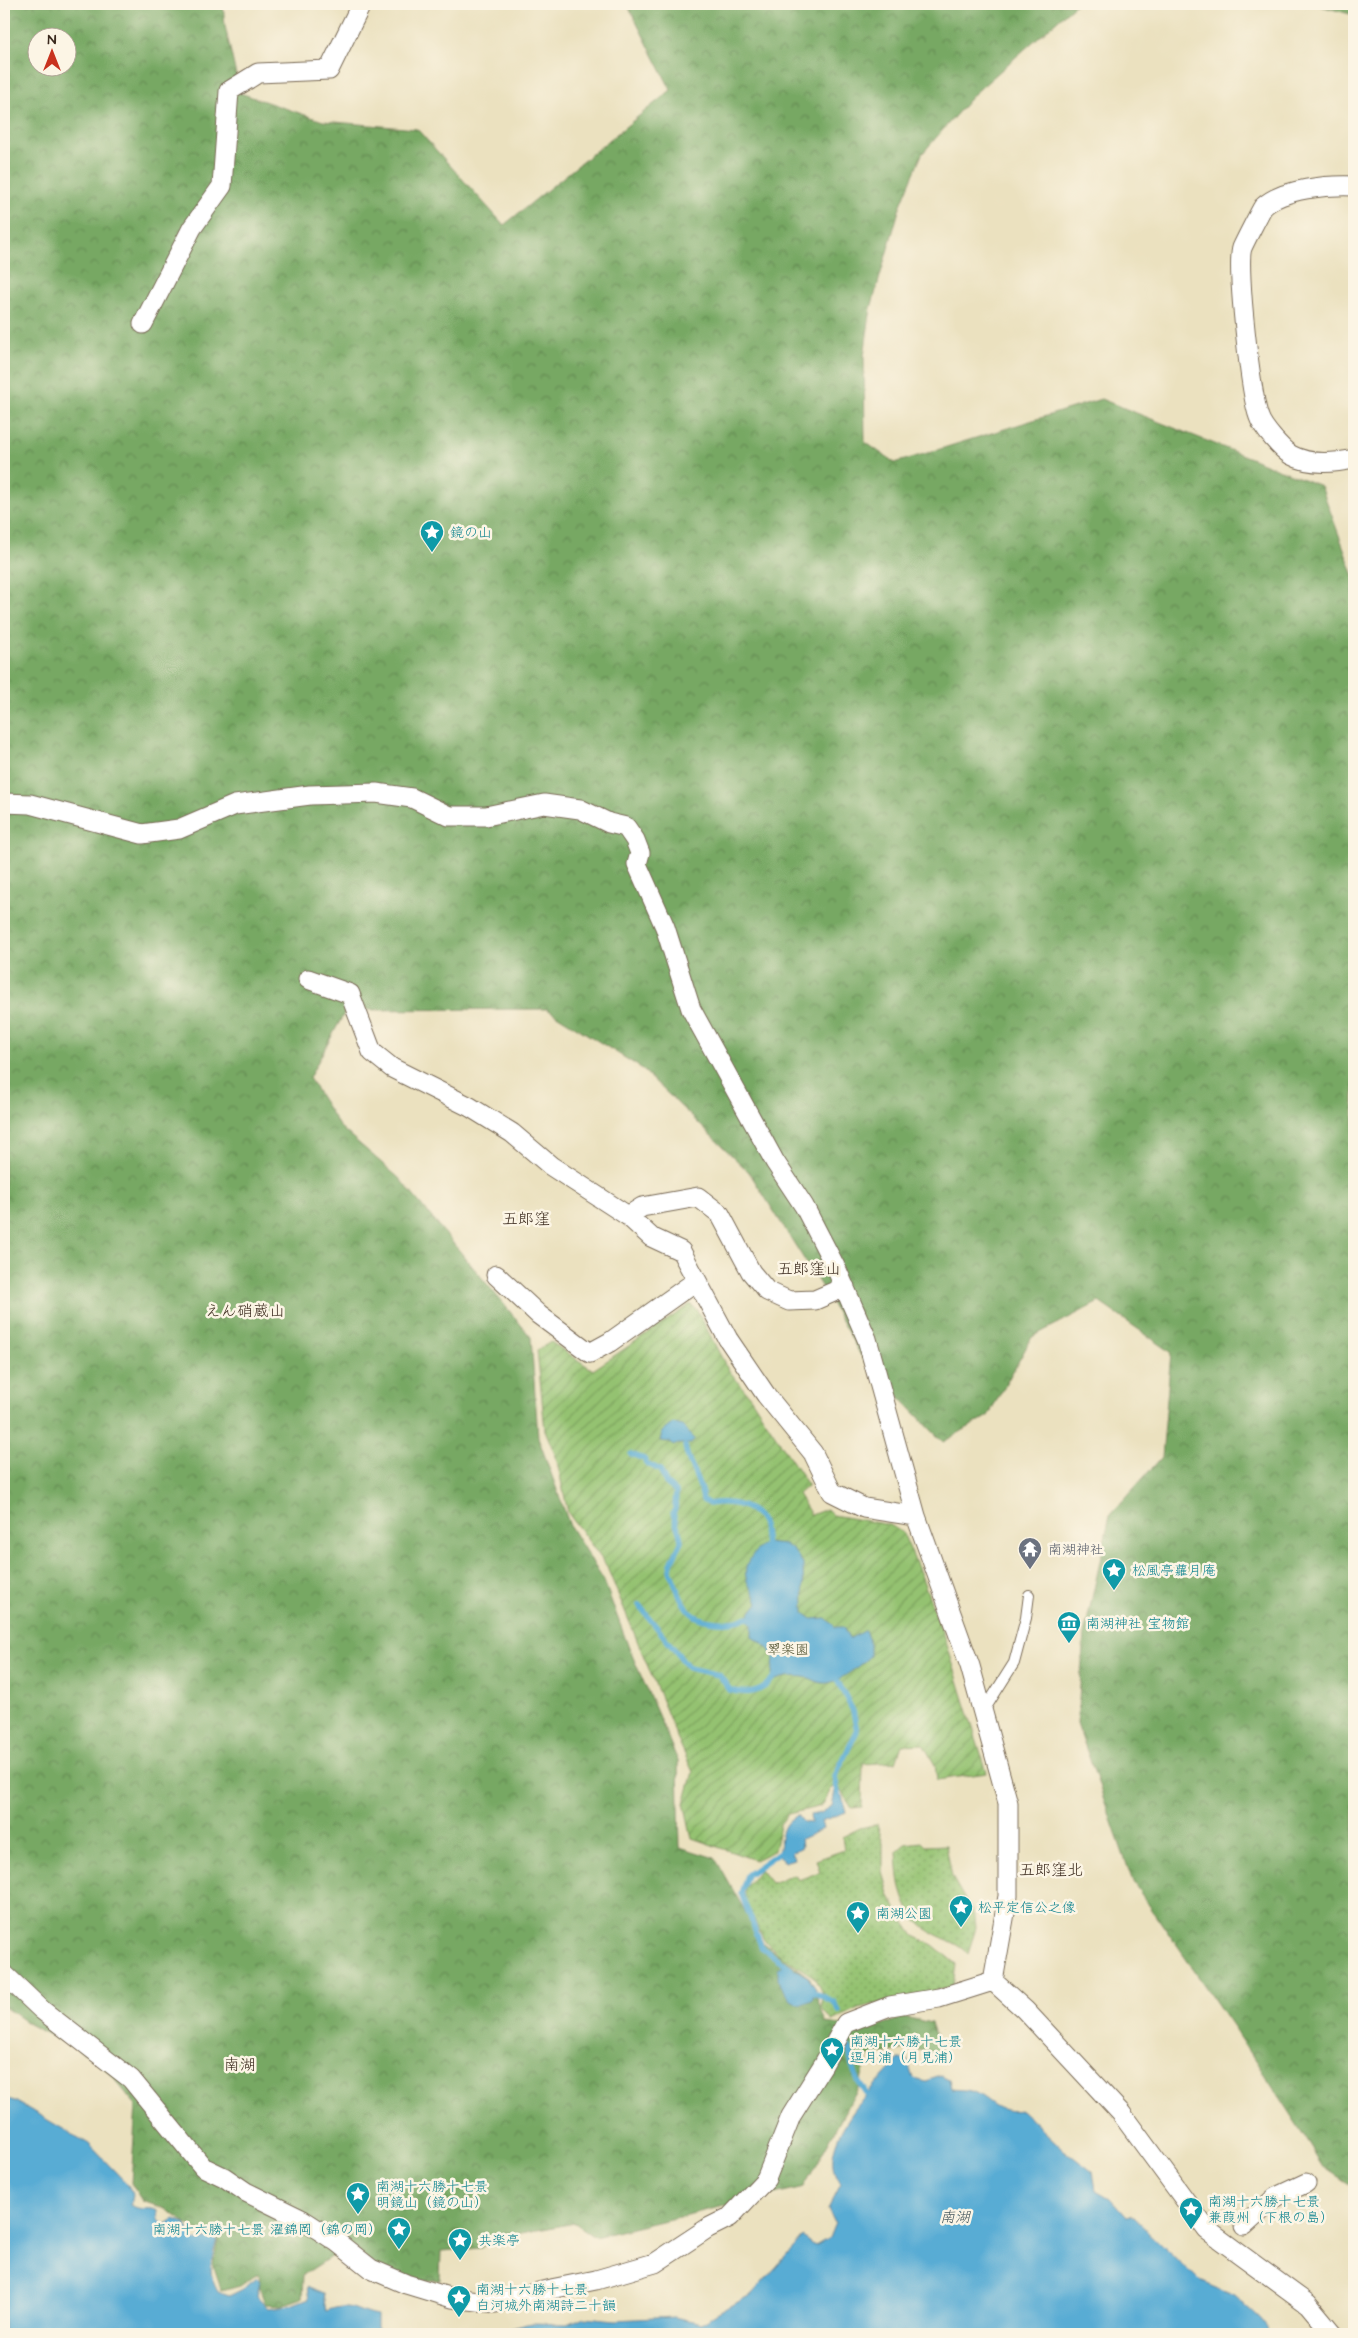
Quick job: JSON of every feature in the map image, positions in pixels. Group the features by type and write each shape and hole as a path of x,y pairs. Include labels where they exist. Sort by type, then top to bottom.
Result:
{"street":[{"path":"143,324 192,228 222,186 229,91 258,73 329,70 359,9 359,4"},
{"path":"1354,186 1331,185 1284,195 1263,208 1242,249 1241,276 1241,294 1259,418 1272,436 1290,455 1315,461 1340,461 1354,458"},
{"path":"4,803 30,804 142,834 179,829 235,805 310,795 376,793 412,798 449,816 486,816 544,804 580,809 609,823 626,827 635,840 640,852 637,864 665,927 691,1010 775,1162 804,1206 845,1287 867,1339 916,1516 970,1666 1008,1803 1008,1896 993,1980"},
{"path":"308,979 350,994 372,1052 392,1068 470,1107 512,1133 550,1166 628,1216 651,1237 680,1251 728,1339 766,1394 813,1453 832,1492 864,1508 916,1516"},
{"path":"628,1216 642,1207 698,1196 720,1214 752,1272 767,1291 789,1301 815,1300 845,1287"},
{"path":"496,1275 540,1315 590,1353 610,1342 696,1281"},
{"path":"4,1974 42,2010 131,2079 202,2167 302,2220 337,2242 371,2269 406,2284 452,2298 495,2303 596,2280 655,2263 708,2228 730,2217 766,2179 791,2116 823,2065 846,2023 890,2006 939,1998 993,1980"},
{"path":"993,1980 1025,2010 1121,2113 1207,2230 1308,2304 1333,2334"},
{"path":"1244,2226 1276,2197 1306,2183"}],"lane":[{"path":"983,1712 1014,1663 1026,1618 1029,1595"}],"green space":[{"path":"4,4 223,4 225,26 240,93 323,121 417,129 504,225 671,90 627,4 1076,4 974,94 922,154 900,207 871,308 864,356 865,442 895,463 1101,399 1321,486 1354,576 1354,2187 1325,2168 1242,2040 1133,1882 1077,1723 1084,1635 1110,1515 1162,1457 1171,1352 1099,1302 1032,1337 988,1416 943,1442 864,1361 826,1294 749,1172 641,1068 547,1009 346,1010 309,1078 339,1126 399,1178 531,1337 538,1437 570,1526 604,1581 629,1648 678,1761 680,1847 715,1858 763,1943 810,1978 826,2023 870,2029 905,2017 931,2023 942,2054 908,2048 868,2057 859,2086 804,2187 595,2237 575,2223 495,2238 481,2248 441,2251 440,2280 411,2281 378,2267 349,2245 303,2275 302,2298 282,2305 265,2304 260,2289 259,2273 240,2286 222,2291 213,2264 218,2239 196,2230 166,2209 142,2201 131,2183 136,2105 98,2060 29,2024 4,2007"},
{"path":"1313,4 1354,4 1354,15"},
{"name":"翠楽園","path":"691,1304 697,1310 727,1368 751,1398 808,1485 798,1494 811,1515 827,1509 833,1515 890,1525 903,1533 947,1645 987,1773 937,1780 935,1765 923,1744 902,1745 896,1762 863,1764 862,1807 852,1808 837,1785 831,1789 822,1806 788,1814 780,1824 777,1842 773,1851 755,1860 692,1838 684,1803 693,1772 606,1565 568,1513 556,1457 545,1430 537,1350 551,1342 593,1370"},
{"path":"877,1824 883,1843 883,1871 889,1894 914,1936 933,1945 956,1964 953,1987 858,2008 832,2021 822,2009 821,1991 814,1977 780,1955 764,1940 745,1902 745,1888 760,1869 771,1883 795,1875 798,1880 820,1872 816,1860 844,1850 842,1837 860,1828"},
{"path":"921,1842 925,1846 946,1845 952,1877 975,1917 976,1928 968,1953 919,1923 907,1905 900,1884 897,1851 905,1844"}],"water":[{"path":"673,1423 682,1426 695,1439 691,1444 673,1446 670,1442 660,1441 662,1432"},
{"path":"765,1543 786,1545 793,1550 803,1563 804,1613 812,1619 826,1618 835,1627 843,1627 849,1639 865,1630 870,1644 870,1656 841,1678 829,1683 821,1683 809,1678 794,1676 780,1678 771,1682 774,1658 767,1647 752,1636 752,1624 747,1617 758,1603 747,1581 747,1564 757,1550"},
{"path":"835,1791 842,1796 846,1812 821,1821 823,1829 801,1839 802,1847 792,1852 794,1859 784,1862 778,1853 785,1826 792,1818 798,1815 803,1822 811,1823 810,1815 821,1813 832,1806"},
{"path":"786,1964 808,1977 816,1989 812,2000 800,2005 791,2000 778,1981 778,1968"},
{"name":"南湖","path":"899,2059 907,2060 913,2078 926,2081 941,2076 949,2080 951,2089 971,2091 1005,2110 1022,2110 1064,2150 1093,2172 1096,2190 1110,2198 1127,2217 1132,2216 1199,2281 1235,2296 1261,2320 1269,2334 487,2334 531,2323 568,2324 584,2317 616,2320 674,2317 701,2323 752,2294 803,2237 815,2246 829,2238 835,2223 828,2209 841,2184 834,2169 834,2152 839,2135 849,2117 862,2100"},
{"path":"4,2098 15,2101 89,2144 128,2185 133,2195 131,2205 158,2211 159,2219 165,2225 174,2219 185,2223 193,2240 200,2241 210,2237 217,2240 211,2272 218,2292 229,2296 243,2289 257,2278 260,2281 257,2296 268,2308 291,2305 309,2298 307,2287 323,2294 326,2311 347,2307 377,2316 377,2334 4,2334"}],"waterway":[{"path":"685,1446 700,1486 703,1500 709,1504 730,1503 750,1509 762,1522 767,1550"},
{"path":"631,1454 644,1459 646,1463 660,1470 666,1483 676,1492 673,1513 681,1542 670,1570 679,1595 686,1607 696,1616 710,1621 729,1622 747,1617 753,1618"},
{"path":"639,1605 689,1668 719,1675 730,1690 754,1691 765,1686 774,1677"},
{"path":"834,1674 853,1711 857,1731 835,1776 839,1799"},
{"path":"784,1849 747,1875 741,1893 762,1948 791,1968"},
{"path":"809,1990 834,2002 839,2011"},
{"path":"849,2047 854,2071 866,2093"}],"place":[{"name":"鏡の山","path":"432,553"},
{"name":"南湖神社","path":"1030,1570"},
{"name":"松風亭蘿月庵","path":"1114,1591"},
{"name":"南湖神社 宝物館","path":"1069,1644"},
{"name":"松平定信公之像","path":"961,1928"},
{"name":"南湖公園","path":"858,1934"},
{"name":"南湖十六勝十七景 逗月浦（月見浦）","path":"832,2070"},
{"name":"南湖十六勝十七景 明鏡山（鏡の山）","path":"358,2215"},
{"name":"南湖十六勝十七景 兼葭州（下根の島）","path":"1191,2230"},
{"name":"南湖十六勝十七景 濯錦岡（錦の岡）","path":"399,2250"},
{"name":"共楽亭","path":"460,2261"},
{"name":"南湖十六勝十七景 白河城外南湖詩二十韻","path":"459,2318"}],"district":[{"name":"五郎窪","path":"526,1218"},
{"name":"五郎窪山","path":"809,1268"},
{"name":"えん硝蔵山","path":"245,1310"},
{"name":"五郎窪北","path":"1051,1869"},
{"name":"南湖","path":"240,2064"}]}
